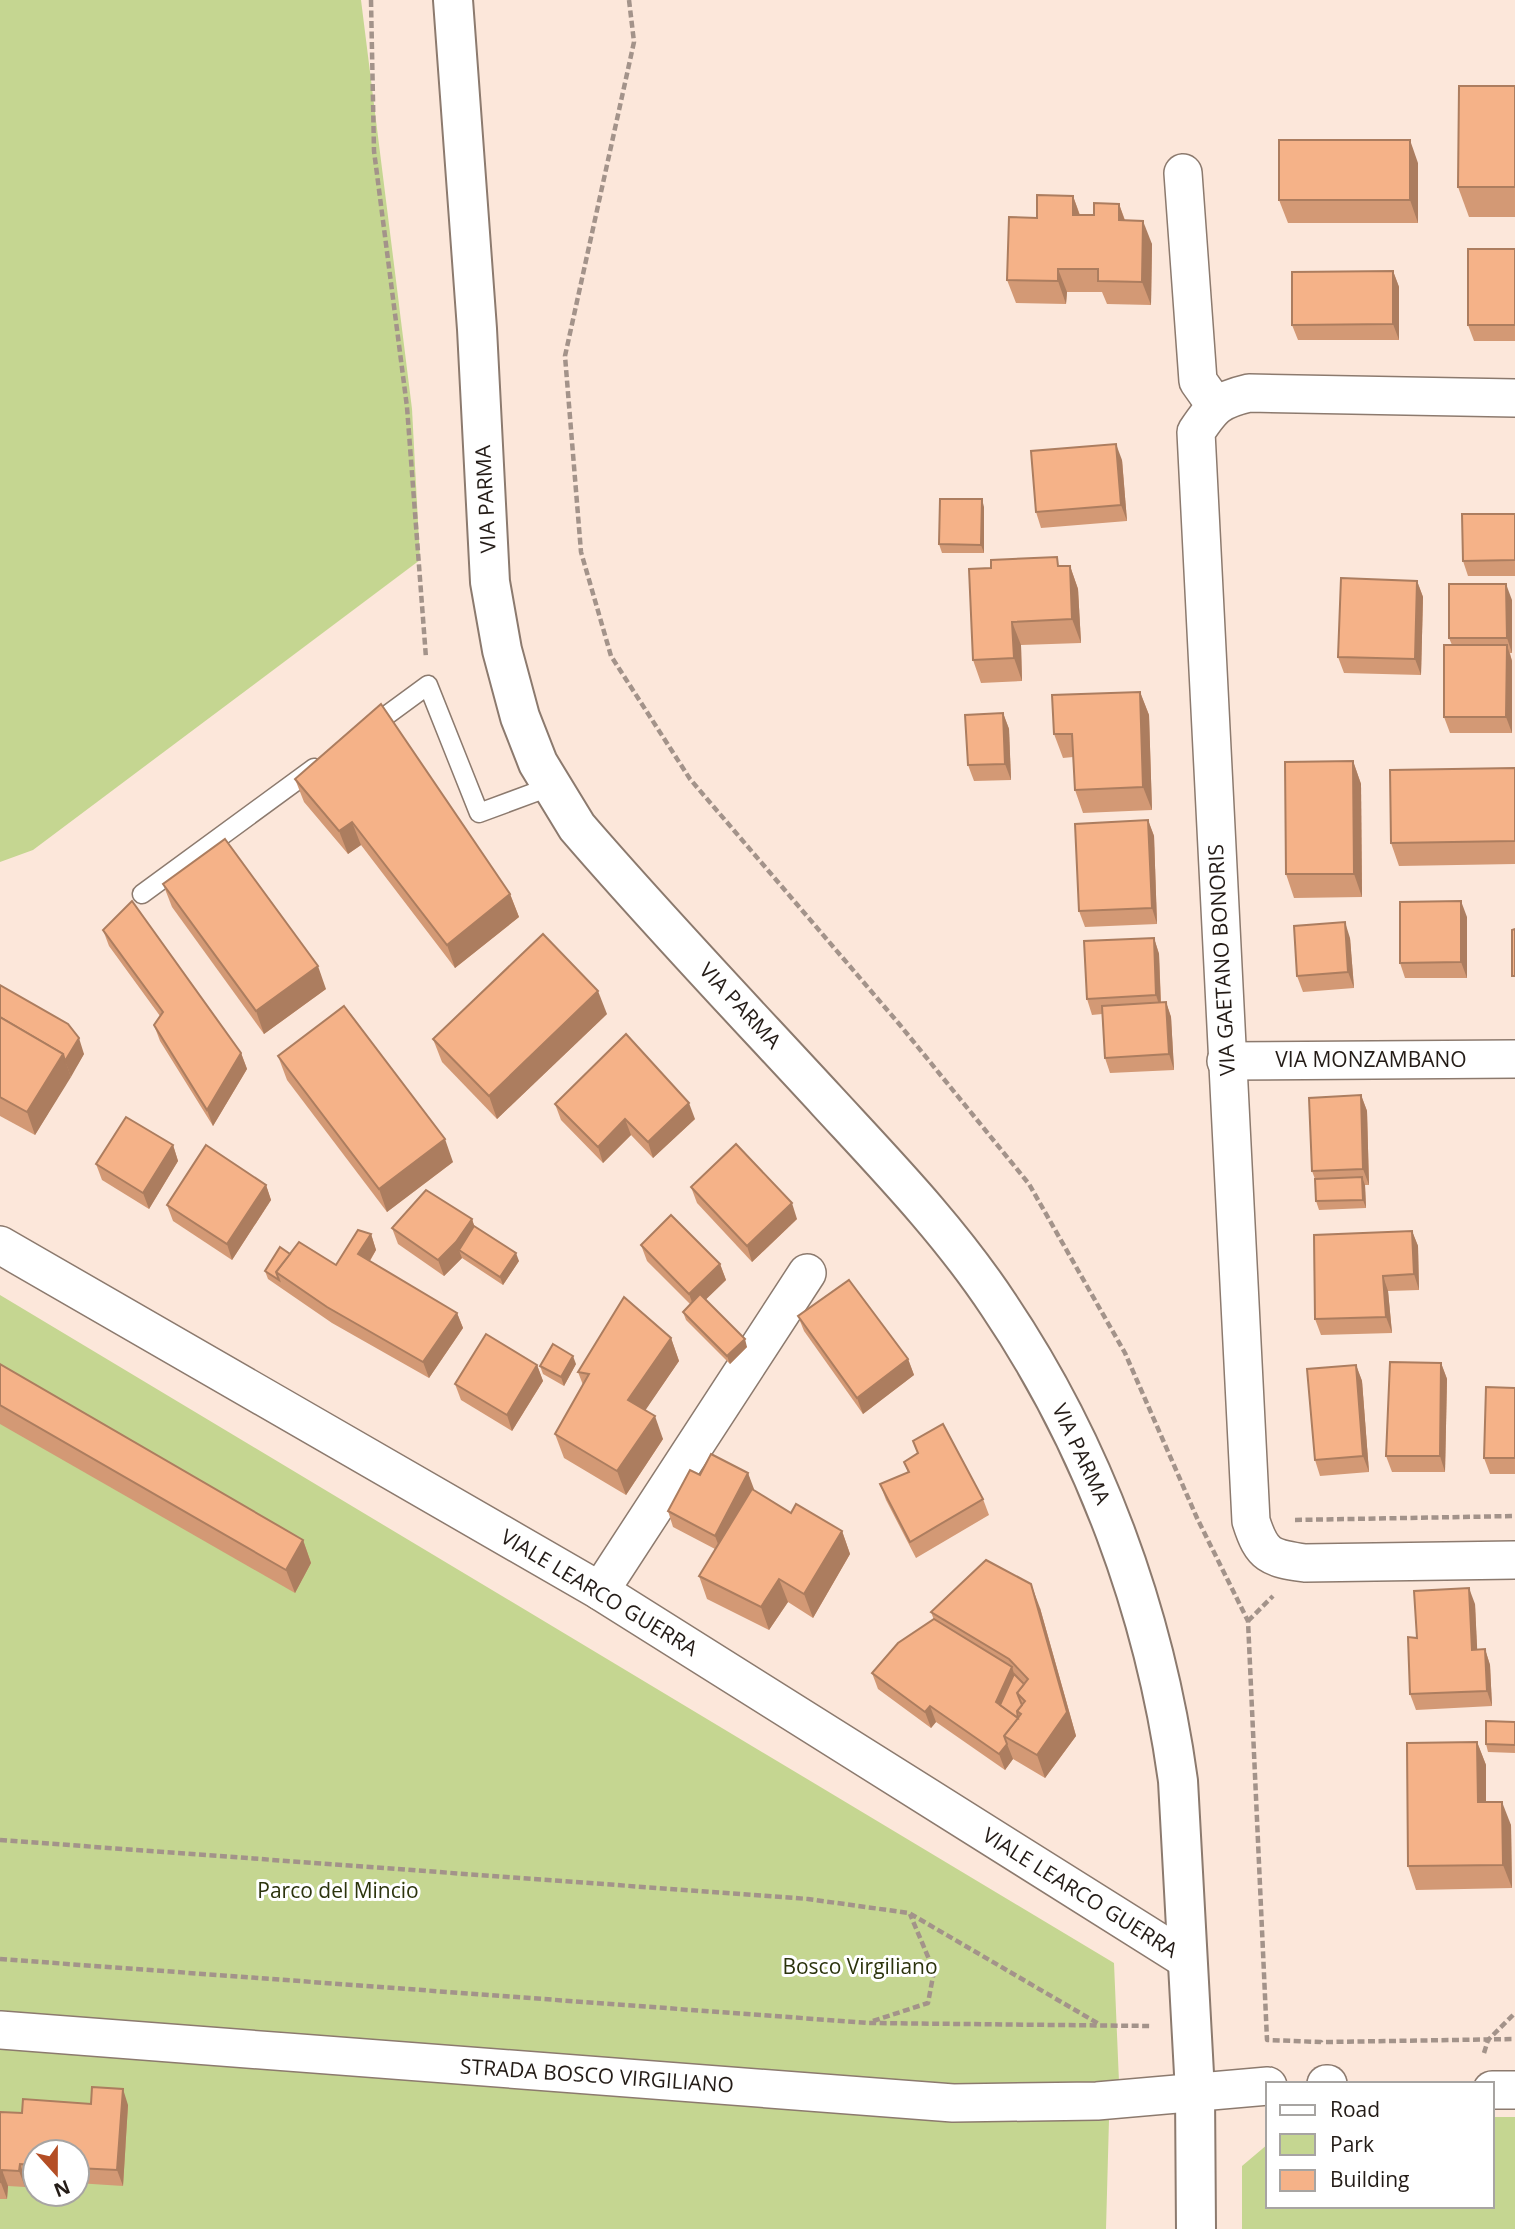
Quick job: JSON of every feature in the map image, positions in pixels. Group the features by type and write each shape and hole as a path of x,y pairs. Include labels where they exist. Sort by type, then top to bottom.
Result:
{"main road":[{"name":"VIA PARMA","path":"453,0 476,315 490,582 502,650 520,717 538,763 577,827 899,1179 954,1243 998,1303 1044,1377 1080,1445 1109,1514 1158,1671 1178,1781 1195,2092 1196,2229"}],"street":[{"path":"1183,173 1198,381 1215,405 1227,398 1250,393 1515,398"},
{"name":"VIA GAETANO BONORIS","path":"1215,405 1196,432 1251,1521"},
{"name":"VIA MONZAMBANO","path":"1226,1060 1515,1059"},
{"name":"VIALE LEARCO GUERRA","path":"0,1245 600,1591 1187,1960"},
{"path":"600,1591 807,1273"},
{"path":"1251,1521 1259,1545 1275,1558 1330,1563 1515,1560"},
{"name":"STRADA BOSCO VIRGILIANO","path":"0,2030 953,2103 1097,2101 1266,2086"},
{"path":"1494,2090 1515,2090"}],"lane":[{"path":"351,741 428,685 479,813 552,786"},
{"path":"142,894 329,757"}],"path":[{"path":"372,0 374,151 407,407 428,685"},
{"path":"629,0 634,42 565,356 581,552 611,656 690,779 900,1025 1029,1184 1125,1353 1197,1518 1248,1621 1267,2040"},
{"path":"1251,1521 1515,1516"},
{"path":"0,1840 808,1899 909,1913 1100,2025"},
{"path":"869,2023 928,2003 934,1971 909,1913"},
{"path":"0,1959 869,2023 1191,2027"},
{"path":"1488,2040 1515,2013"},
{"path":"1321,2042 1515,2039"}],"green space":[{"path":"0,0 361,0 412,409 420,560 33,850 0,862"},
{"name":"Parco del Mincio","path":"0,1295 1114,1963 1119,2082 1110,2083 1106,2229 0,2229"},
{"path":"1494,2117 1515,2117 1515,2229 1242,2229 1242,2166 1266,2146 1266,2208 1494,2208"}],"building":[{"path":"1459,86 1515,86 1515,187 1458,187"},
{"path":"1279,140 1410,140 1410,200 1279,200"},
{"path":"1037,195 1073,196 1073,215 1094,215 1094,203 1119,204 1119,220 1143,221 1142,282 1098,281 1098,269 1058,269 1058,281 1007,280 1009,217 1037,218"},
{"path":"1468,249 1515,249 1515,325 1468,325"},
{"path":"1393,271 1393,324 1292,325 1292,272"},
{"path":"1116,444 1121,505 1036,512 1031,451"},
{"path":"940,499 982,499 981,545 939,544"},
{"path":"1462,514 1515,514 1515,560 1463,561"},
{"path":"1057,557 1058,566 1070,566 1072,619 1012,622 1014,658 973,660 969,569 991,568 991,560"},
{"path":"1341,578 1417,581 1415,659 1338,657"},
{"path":"1449,584 1506,584 1507,638 1449,638"},
{"path":"1444,645 1507,645 1506,717 1444,717"},
{"path":"1140,692 1143,787 1075,790 1072,734 1054,734 1052,695"},
{"path":"381,704 510,894 447,945 352,822 339,831 295,779"},
{"path":"1003,713 1005,764 968,765 965,715"},
{"path":"1353,761 1354,874 1286,874 1285,762"},
{"path":"1515,768 1515,841 1391,843 1390,770"},
{"path":"1148,820 1152,908 1079,911 1075,824"},
{"path":"225,839 318,966 256,1011 163,884"},
{"path":"132,901 241,1053 207,1110 154,1025 163,1012 103,930"},
{"path":"1461,901 1461,962 1400,963 1400,902"},
{"path":"1345,922 1348,972 1297,976 1294,926"},
{"path":"1515,929 1515,976 1512,976 1512,930"},
{"path":"543,934 598,991 489,1096 433,1039"},
{"path":"1154,938 1156,995 1087,999 1084,941"},
{"path":"0,985 68,1024 79,1038 65,1061 63,1054 0,1017"},
{"path":"1166,1002 1169,1054 1105,1058 1102,1006"},
{"path":"344,1006 445,1139 379,1189 278,1056"},
{"path":"0,1017 63,1054 27,1112 0,1097"},
{"path":"626,1034 689,1103 648,1142 625,1119 598,1147 555,1104"},
{"path":"1361,1095 1363,1169 1312,1171 1309,1098"},
{"path":"126,1117 173,1145 143,1193 96,1164"},
{"path":"736,1144 792,1203 747,1246 691,1187"},
{"path":"206,1145 266,1185 227,1244 167,1205"},
{"path":"1362,1177 1363,1200 1316,1201 1315,1179"},
{"path":"426,1190 472,1219 456,1242 438,1260 392,1228"},
{"path":"671,1215 720,1264 689,1294 641,1245"},
{"path":"474,1226 516,1253 500,1277 459,1250"},
{"path":"358,1230 371,1234 358,1254 457,1313 423,1362 327,1307 276,1272 299,1242 336,1265"},
{"path":"1412,1231 1414,1274 1383,1276 1386,1317 1315,1319 1314,1235"},
{"path":"280,1247 290,1254 276,1272 279,1280 265,1271"},
{"path":"849,1280 908,1359 857,1398 798,1316"},
{"path":"700,1294 745,1339 727,1356 683,1312"},
{"path":"624,1297 671,1338 628,1400 655,1416 617,1471 555,1434 589,1374 578,1372"},
{"path":"486,1334 537,1365 507,1415 455,1384"},
{"path":"553,1344 573,1356 561,1377 540,1366"},
{"path":"1390,1362 1441,1363 1440,1456 1386,1456"},
{"path":"0,1364 303,1540 286,1570 0,1405"},
{"path":"1356,1365 1363,1456 1315,1460 1307,1369"},
{"path":"1486,1387 1515,1388 1515,1458 1484,1458"},
{"path":"943,1424 983,1499 910,1542 880,1484 909,1472 904,1462 918,1453 913,1441"},
{"path":"711,1454 748,1473 715,1536 668,1511 690,1470 700,1475"},
{"path":"752,1489 791,1513 796,1504 842,1531 804,1594 779,1579 761,1607 699,1576"},
{"path":"986,1560 1031,1584 1067,1712 1037,1755 1004,1736 1021,1714 1017,1711 1025,1701 1017,1693 1028,1679 1009,1659 931,1612"},
{"path":"1469,1588 1472,1650 1485,1649 1487,1691 1410,1694 1408,1637 1417,1638 1414,1591"},
{"path":"934,1619 1012,1667 996,1702 1018,1718 1004,1736 1007,1744 999,1754 930,1706 925,1712 872,1673 898,1643"},
{"path":"1014,1674 1024,1684 1017,1693 1022,1705 1017,1711 1018,1718 1000,1705"},
{"path":"1486,1721 1515,1722 1515,1745 1486,1744"},
{"path":"1477,1742 1478,1802 1502,1802 1503,1865 1408,1866 1407,1743"},
{"path":"92,2087 123,2089 117,2170 91,2169 91,2138 21,2138 19,2171 2,2170 0,2183 0,2112 22,2113 23,2099 91,2104"}],"park label":[{"name":"Bosco Virgiliano","path":"860,1967"}]}
